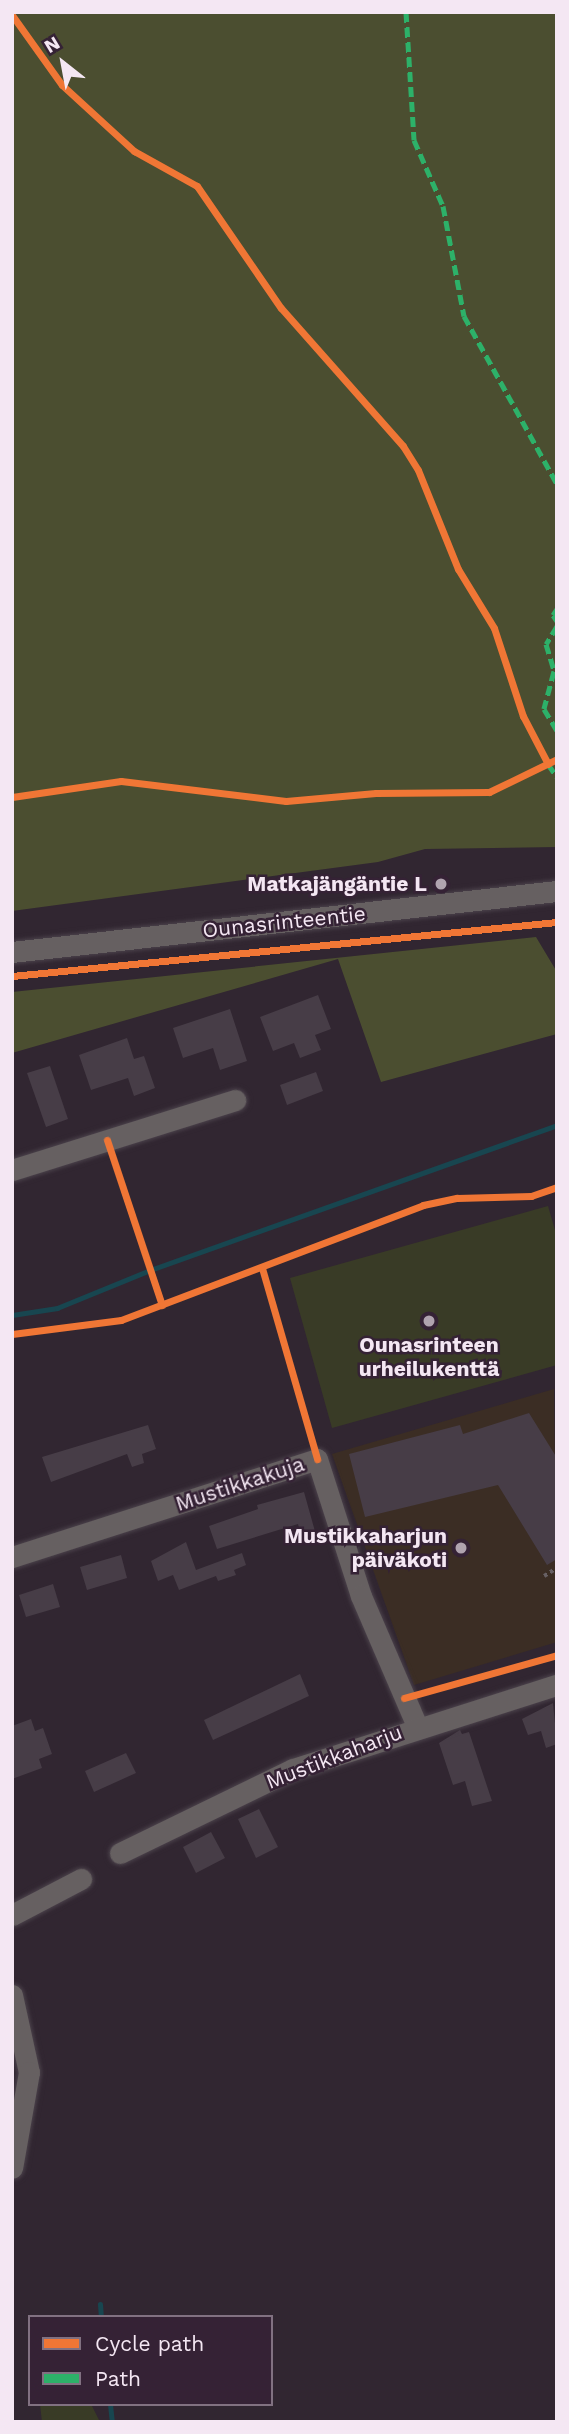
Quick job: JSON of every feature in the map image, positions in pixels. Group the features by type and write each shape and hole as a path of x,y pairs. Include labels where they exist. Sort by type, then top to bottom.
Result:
{"street":[{"name":"Ounasrinteentie","path":"12,952 557,891"},
{"path":"12,1170 235,1100"},
{"name":"Mustikkakuja","path":"12,1557 317,1459 361,1596 417,1726"},
{"name":"Mustikkaharju","path":"120,1853 293,1769 417,1726 557,1685"},
{"path":"12,1915 81,1879"},
{"path":"12,1995 29,2072 12,2168"}],"path":[{"path":"544,1576 557,1569"}],"shaded area":[{"name":"Mustikkaharjun päiväkoti","path":"554,1389 557,1642 414,1685 332,1454"}],"green space":[{"path":"12,12 557,12 557,847 425,849 378,862 12,911"},
{"path":"536,937 557,972 557,1034 381,1082 338,959 12,1053 12,992"},
{"name":"Ounasrinteen urheilukenttä","path":"548,1206 557,1237 557,1365 332,1428 290,1278"},
{"path":"40,2406 92,2406 100,2422 42,2422"}],"building":[{"path":"318,995 331,1029 315,1035 321,1050 300,1058 294,1043 273,1051 260,1017"},
{"path":"230,1009 247,1061 220,1070 213,1048 183,1058 173,1028"},
{"path":"127,1038 134,1059 144,1056 155,1088 134,1096 128,1078 91,1090 79,1055"},
{"path":"50,1066 68,1119 46,1127 27,1073"},
{"path":"316,1072 323,1091 287,1105 280,1085"},
{"path":"529,1413 557,1458 557,1559 547,1565 498,1485 365,1517 349,1454 460,1425 463,1434"},
{"path":"148,1425 156,1449 142,1454 144,1463 132,1467 127,1454 51,1482 42,1457"},
{"path":"304,1492 316,1535 302,1539 298,1524 217,1549 209,1526 258,1509 257,1505"},
{"path":"186,1542 196,1570 242,1553 246,1565 234,1570 236,1575 218,1581 216,1576 179,1590 173,1575 158,1581 151,1561"},
{"path":"121,1555 127,1578 87,1590 80,1567"},
{"path":"53,1584 60,1607 26,1617 19,1595"},
{"path":"300,1674 309,1696 213,1740 204,1720"},
{"path":"553,1703 557,1744 546,1748 541,1731 528,1735 522,1719"},
{"path":"31,1719 35,1731 43,1728 52,1754 39,1759 42,1768 12,1779 12,1726"},
{"path":"460,1730 462,1734 469,1732 492,1801 472,1806 465,1781 453,1785 439,1743"},
{"path":"126,1753 136,1773 94,1792 85,1771"},
{"path":"259,1809 278,1847 256,1858 238,1819"},
{"path":"211,1832 225,1858 196,1873 183,1847"}],"waterway":[{"path":"12,1315 57,1308 150,1270 557,1125"},
{"path":"100,2304 101,2315"},
{"path":"110,2406 112,2422"}],"marked path":[{"path":"406,12 414,140 443,206 464,316 557,484"},
{"path":"557,609 553,615 557,621"},
{"path":"557,626 546,644 554,671 544,709 557,731"},
{"path":"548,764 557,777"}],"cycle path":[{"path":"12,15 62,85 134,151 197,186 281,308 403,446 418,470 458,569 494,628 523,716 548,764"},
{"path":"12,797 121,781 286,801 376,793 489,792 557,759"},
{"path":"12,976 557,922"},
{"path":"107,1140 162,1305"},
{"path":"12,1334 121,1320 423,1205 457,1198 531,1196 557,1187"},
{"path":"262,1268 317,1459"},
{"path":"404,1698 557,1655"}],"place":[{"name":"Matkajängäntie L","path":"441,884"},
{"name":"Ounasrinteen urheilukenttä","path":"429,1321"},
{"name":"Mustikkaharjun päiväkoti","path":"461,1548"}]}
